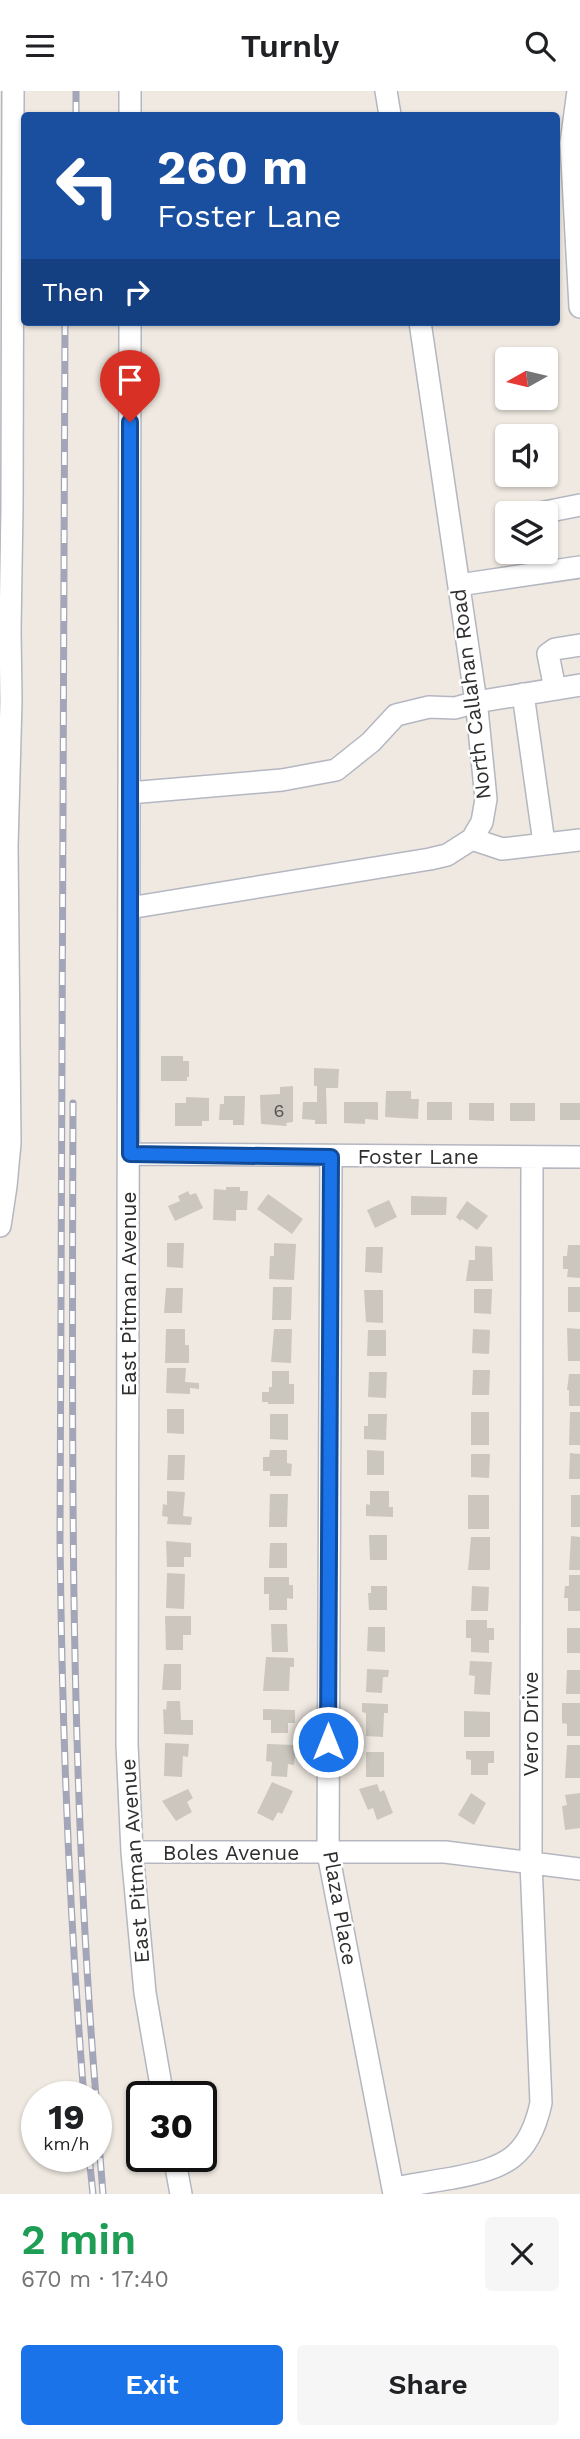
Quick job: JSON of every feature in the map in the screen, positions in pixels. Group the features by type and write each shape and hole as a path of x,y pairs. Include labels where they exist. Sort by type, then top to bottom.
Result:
{"street":[{"path":"0,1226 10,1143 8,847 13,91"},
{"path":"130,91 130,112"},
{"path":"386,91 390,112"},
{"path":"578,91 571,143 580,307"},
{"name":"East Pitman Avenue","path":"130,326 127,1744 132,1852 145,1993 160,2081"},
{"name":"North Callahan Road","path":"421,326 459,585 486,799 482,823 472,839"},
{"path":"558,509 580,505"},
{"path":"539,564 540,573"},
{"path":"459,585 580,567"},
{"path":"555,689 548,653 555,649 580,645"},
{"path":"129,793 282,780 336,770 371,742 396,715 429,707 455,708 475,702 580,685"},
{"path":"523,694 544,843"},
{"path":"129,908 429,859 447,855 472,839 502,849 580,840"},
{"name":"Foster Lane","path":"130,1154 580,1157"},
{"name":"Plaza Place","path":"331,1157 328,1853 394,2191"},
{"name":"Vero Drive","path":"394,2191 489,2171 509,2161 525,2144 537,2125 541,2103 531,1863 532,1157"},
{"name":"Boles Avenue","path":"132,1852 445,1852 580,1869"},
{"path":"177,2172 181,2194"}],"building":[{"path":"161,1056 183,1056 183,1061 189,1061 187,1081 161,1081"},
{"path":"314,1068 339,1069 338,1088 326,1088 327,1124 315,1124 315,1120 302,1119 303,1102 317,1102"},
{"path":"293,1086 293,1122 286,1123 287,1126 261,1124 260,1095 280,1094 280,1087"},
{"path":"386,1091 411,1091 411,1099 419,1099 418,1119 385,1117"},
{"path":"224,1096 245,1096 244,1125 233,1125 233,1120 219,1120 220,1104 224,1104"},
{"path":"186,1097 209,1098 209,1121 202,1121 202,1126 175,1126 175,1103 186,1103"},
{"path":"344,1102 378,1102 378,1120 365,1119 365,1124 344,1123"},
{"path":"427,1102 452,1102 452,1120 427,1120"},
{"path":"469,1103 494,1103 494,1121 469,1120"},
{"path":"510,1103 535,1103 535,1121 510,1121"},
{"path":"560,1103 580,1103 580,1120 560,1120"},
{"path":"226,1187 240,1187 240,1191 248,1191 247,1210 236,1210 236,1221 213,1220 214,1189 226,1190"},
{"path":"188,1191 190,1195 196,1193 203,1208 175,1221 168,1206 180,1201 178,1196"},
{"path":"268,1194 303,1219 292,1234 257,1209"},
{"path":"411,1196 447,1197 446,1215 411,1215"},
{"path":"389,1200 397,1217 375,1228 367,1210"},
{"path":"467,1201 488,1216 477,1230 456,1217"},
{"path":"167,1243 184,1243 183,1268 167,1267"},
{"path":"274,1243 296,1244 294,1280 269,1279 270,1256 274,1256"},
{"path":"568,1245 580,1245 580,1278 567,1277 568,1269 563,1269 563,1256 567,1256"},
{"path":"475,1246 492,1247 493,1281 466,1281 469,1260 475,1260"},
{"path":"366,1247 383,1247 382,1273 365,1272"},
{"path":"273,1287 292,1287 291,1320 272,1320"},
{"path":"568,1287 580,1287 580,1312 568,1312"},
{"path":"166,1288 183,1288 182,1313 164,1313"},
{"path":"474,1289 492,1289 491,1314 474,1313"},
{"path":"364,1290 383,1290 383,1323 366,1322"},
{"path":"567,1328 580,1329 580,1361 568,1361"},
{"path":"166,1329 185,1329 185,1345 189,1345 189,1363 165,1363"},
{"path":"274,1329 292,1329 291,1363 271,1362"},
{"path":"473,1329 490,1330 489,1354 472,1353"},
{"path":"368,1330 386,1330 386,1356 367,1356"},
{"path":"167,1368 186,1368 185,1382 199,1383 199,1389 190,1388 190,1394 166,1393"},
{"path":"473,1370 490,1370 489,1395 472,1395"},
{"path":"272,1371 289,1371 289,1384 294,1384 294,1404 262,1402 262,1392 269,1392 269,1387 272,1387"},
{"path":"369,1372 387,1372 386,1398 368,1397"},
{"path":"569,1374 580,1374 580,1406 569,1406"},
{"path":"167,1409 184,1409 184,1434 167,1433"},
{"path":"471,1412 489,1412 489,1445 471,1445"},
{"path":"570,1412 580,1412 580,1445 569,1445"},
{"path":"270,1414 288,1414 288,1440 270,1439"},
{"path":"368,1414 387,1414 386,1440 364,1439"},
{"path":"270,1450 287,1450 287,1463 292,1464 291,1476 270,1476 270,1471 263,1471 263,1457 269,1457"},
{"path":"367,1450 384,1451 384,1475 367,1475"},
{"path":"570,1453 580,1454 580,1479 569,1479"},
{"path":"471,1454 490,1454 489,1478 471,1477"},
{"path":"168,1455 185,1455 184,1480 167,1480"},
{"path":"167,1491 185,1492 183,1516 192,1517 191,1525 167,1524 168,1517 162,1516 163,1504 167,1505"},
{"path":"370,1491 389,1491 389,1507 393,1507 393,1517 366,1516 366,1504 370,1505"},
{"path":"270,1494 288,1494 287,1527 269,1527"},
{"path":"468,1495 489,1495 489,1529 468,1529"},
{"path":"571,1495 580,1495 580,1527 571,1527"},
{"path":"369,1535 387,1535 387,1560 370,1560"},
{"path":"571,1536 580,1537 580,1570 569,1570"},
{"path":"471,1537 490,1537 490,1570 468,1570"},
{"path":"166,1541 191,1543 191,1557 184,1557 184,1567 167,1567"},
{"path":"270,1543 287,1543 287,1568 269,1568"},
{"path":"167,1573 185,1574 184,1609 166,1608"},
{"path":"569,1575 580,1575 580,1611 568,1611 568,1598 564,1598 565,1586 569,1586"},
{"path":"264,1577 289,1577 289,1585 293,1585 293,1599 287,1598 287,1610 269,1610 269,1594 264,1594"},
{"path":"371,1586 387,1586 387,1610 369,1610 368,1593 371,1593"},
{"path":"472,1586 489,1587 488,1611 471,1611"},
{"path":"165,1616 191,1616 191,1635 183,1635 183,1650 166,1650"},
{"path":"466,1620 487,1620 487,1628 494,1628 494,1640 489,1640 489,1653 471,1652 471,1638 466,1638"},
{"path":"271,1624 287,1624 288,1652 272,1652"},
{"path":"368,1627 385,1627 385,1652 367,1651"},
{"path":"567,1628 580,1628 580,1653 567,1653"},
{"path":"266,1657 294,1658 294,1667 290,1667 289,1691 263,1691"},
{"path":"470,1661 492,1662 490,1695 474,1694 475,1676 469,1675"},
{"path":"164,1664 181,1664 181,1690 162,1690"},
{"path":"367,1669 389,1670 388,1677 383,1677 382,1693 366,1692"},
{"path":"567,1670 580,1670 580,1694 566,1694"},
{"path":"167,1701 180,1701 181,1720 193,1720 193,1735 164,1734 163,1709 166,1710"},
{"path":"362,1703 388,1704 388,1713 384,1713 383,1737 366,1736 366,1713 362,1712"},
{"path":"562,1703 580,1703 580,1736 567,1736 567,1724 562,1723"},
{"path":"263,1709 295,1710 295,1723 288,1723 288,1733 271,1733 271,1720 263,1720"},
{"path":"464,1711 490,1712 490,1737 464,1737"},
{"path":"165,1743 189,1744 188,1757 183,1756 182,1777 164,1776"},
{"path":"267,1744 296,1745 294,1765 288,1764 287,1777 271,1776 272,1762 266,1761"},
{"path":"567,1745 580,1745 580,1778 565,1778"},
{"path":"466,1751 494,1751 494,1763 488,1763 488,1775 471,1775 471,1760 466,1759"},
{"path":"366,1752 384,1752 384,1777 366,1777"},
{"path":"272,1782 293,1791 282,1814 278,1812 273,1821 257,1813"},
{"path":"377,1784 380,1792 384,1790 393,1813 377,1820 373,1808 368,1810 359,1789"},
{"path":"188,1789 193,1798 187,1802 192,1812 176,1821 162,1801"},
{"path":"471,1793 486,1803 474,1825 458,1815"},
{"path":"580,1793 580,1828 565,1830 562,1806 567,1805 565,1795"}],"railway":[{"path":"76,91 76,112"},
{"path":"65,326 60,1541 67,1819 83,2081"},
{"path":"73,1103 74,1600 81,1849 95,2081"},
{"path":"91,2172 93,2194"},
{"path":"101,2172 103,2194"}],"route":[{"path":"130,422 130,1154 331,1157 328,1742"}]}
